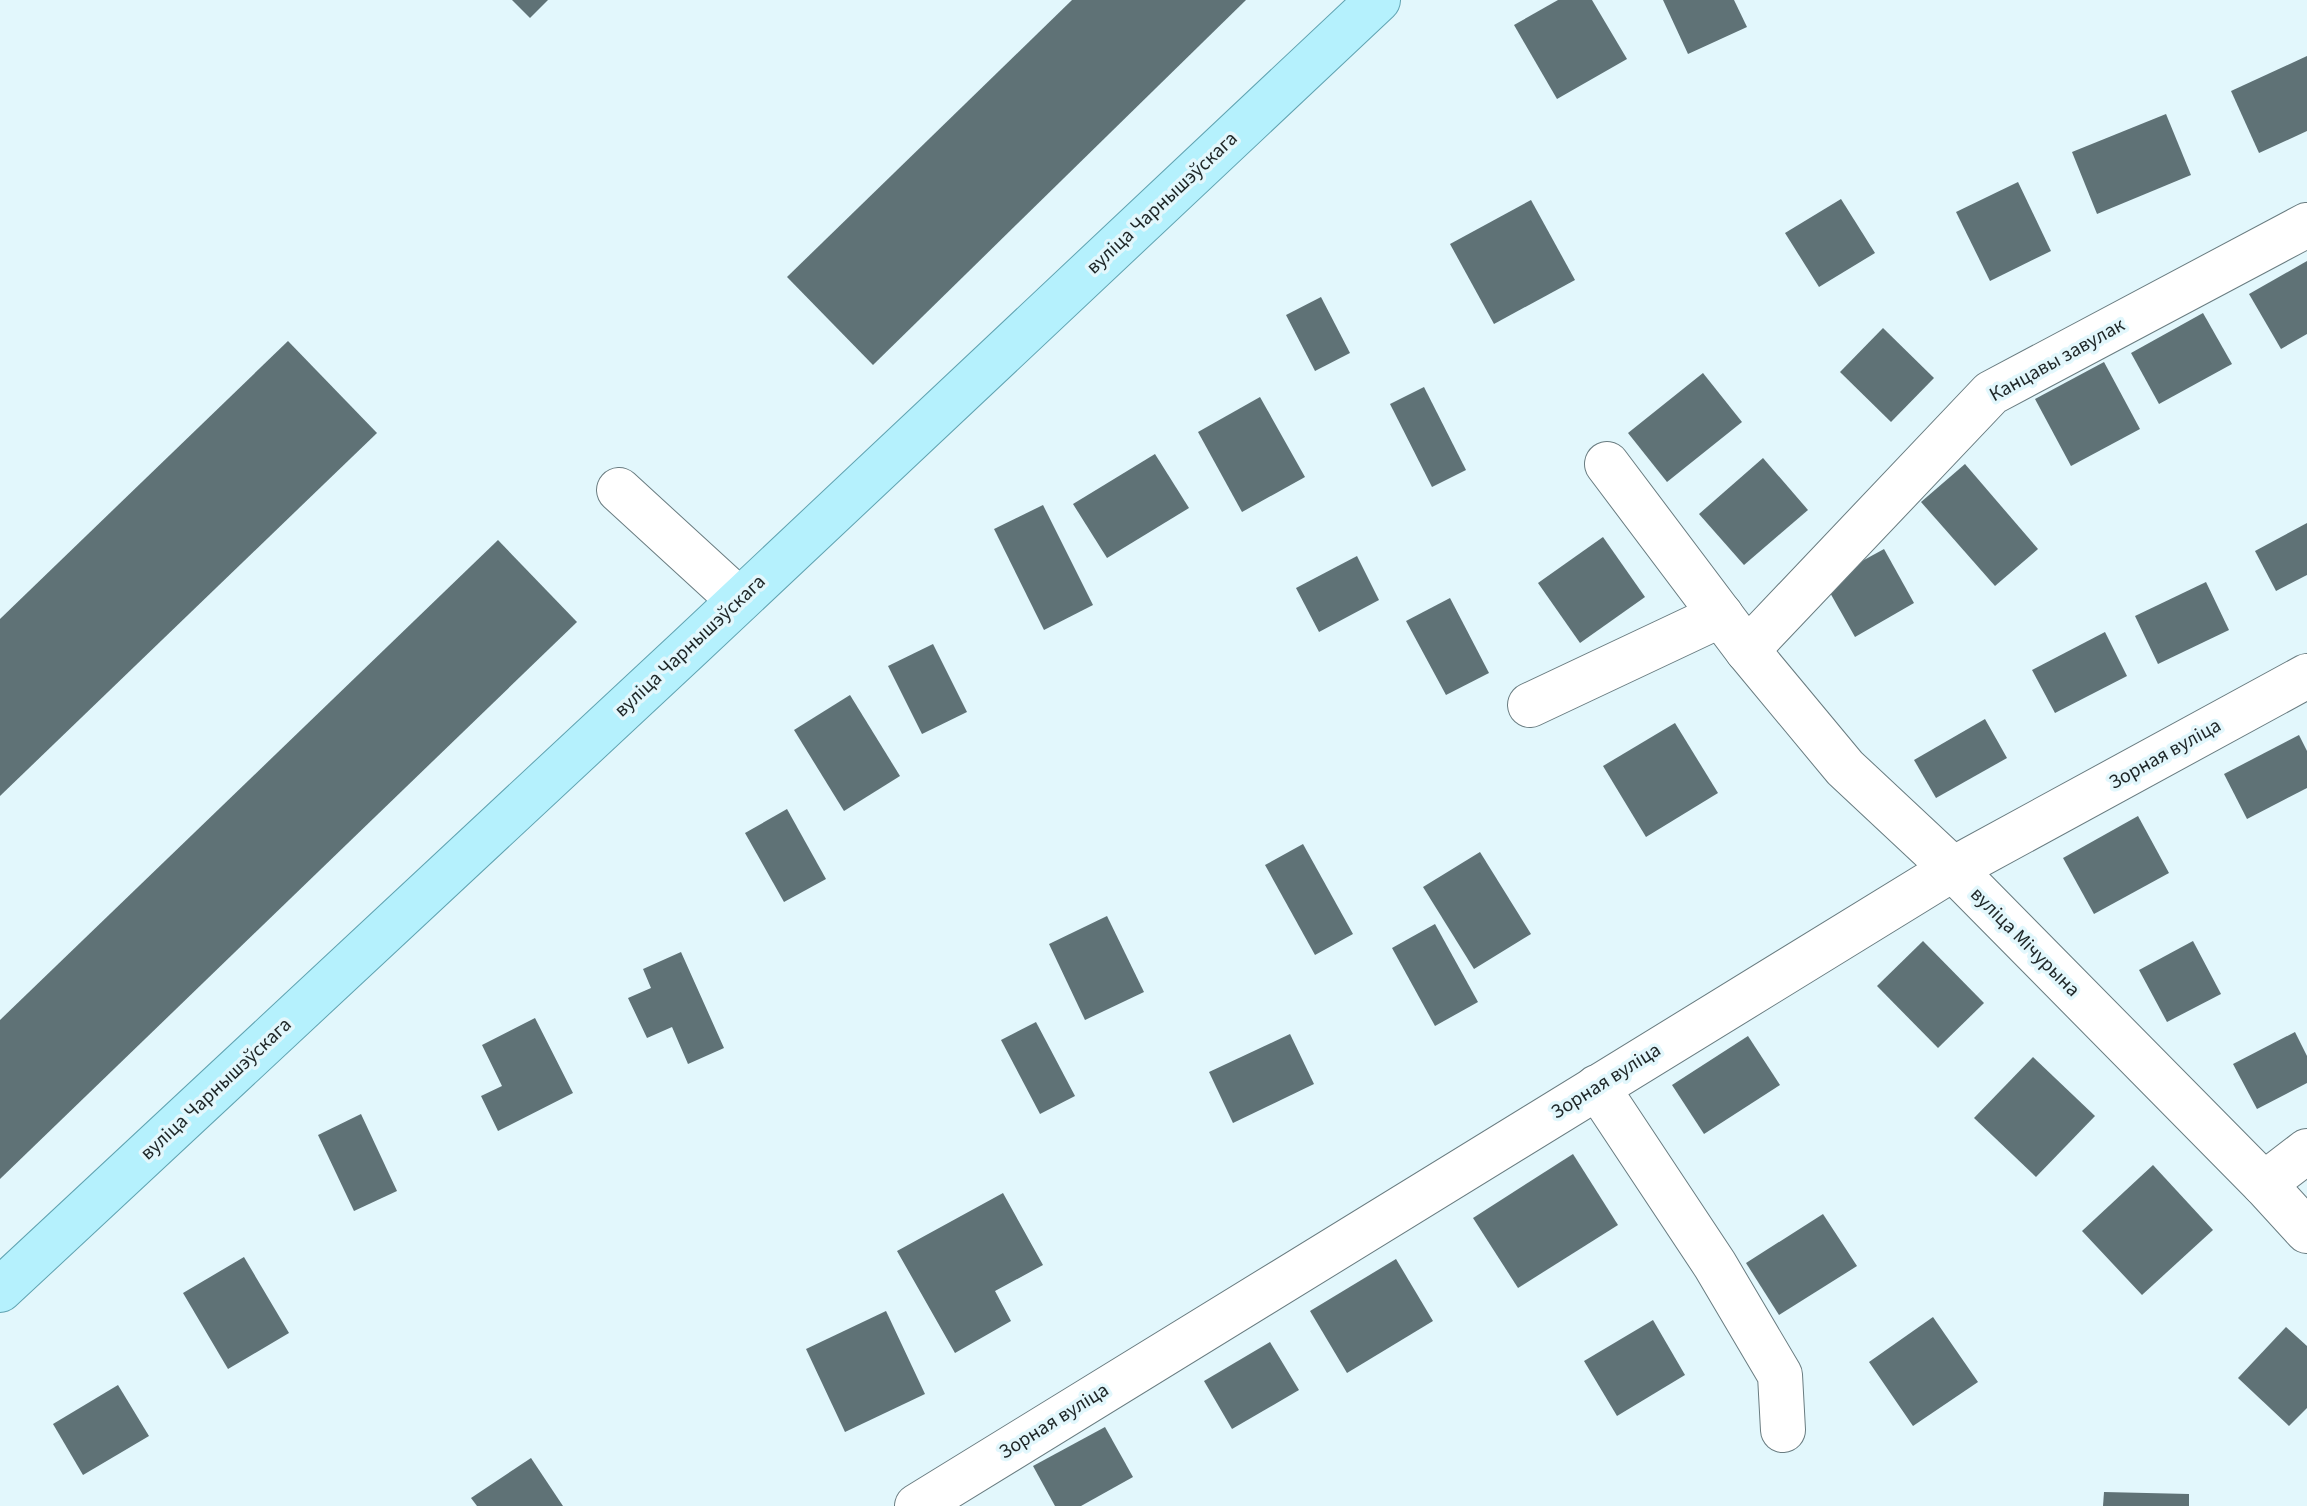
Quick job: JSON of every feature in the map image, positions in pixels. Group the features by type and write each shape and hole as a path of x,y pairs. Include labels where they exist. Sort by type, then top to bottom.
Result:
{"main road":[{"name":"вуліца Чарнышэўскага","path":"0,1290 1378,0"}],"street":[{"name":"Канцавы завулак","path":"1747,650 1991,393 2307,225"},
{"name":"вуліца Мічурына","path":"1607,464 1747,650 1845,768 1953,869 2307,1231"},
{"path":"619,490 739,600"},
{"path":"1530,705 1721,615"},
{"name":"Зорная вуліца","path":"934,1502 1597,1087 1953,869 2307,676"},
{"path":"1597,1087 1715,1265 1780,1375 1783,1430"},
{"path":"2264,1184 2307,1151"}],"building":[{"path":"512,0 548,0 530,18"},
{"path":"1072,0 1246,0 873,365 787,277"},
{"path":"1558,0 1592,0 1627,59 1557,99 1514,25"},
{"path":"1663,0 1734,0 1747,27 1688,54"},
{"path":"2307,56 2307,131 2259,153 2231,91"},
{"path":"2166,114 2191,175 2097,214 2072,152"},
{"path":"2018,182 2051,251 1990,281 1956,212"},
{"path":"1841,199 1875,253 1819,287 1785,233"},
{"path":"1531,200 1575,280 1494,324 1450,244"},
{"path":"2307,261 2307,334 2281,349 2249,294"},
{"path":"1321,297 1350,353 1315,371 1286,315"},
{"path":"2203,313 2232,364 2159,404 2131,353"},
{"path":"1883,328 1934,378 1891,422 1840,372"},
{"path":"288,341 377,433 0,796 0,619"},
{"path":"2104,362 2140,429 2071,466 2035,399"},
{"path":"1703,373 1742,422 1667,482 1628,433"},
{"path":"1424,387 1466,470 1432,487 1390,404"},
{"path":"1260,397 1305,477 1242,512 1198,432"},
{"path":"1155,454 1189,508 1107,558 1073,504"},
{"path":"1763,458 1808,510 1744,565 1699,514"},
{"path":"1965,464 2038,549 1995,586 1921,502"},
{"path":"1043,505 1093,605 1044,630 994,529"},
{"path":"2307,523 2307,575 2276,591 2255,551"},
{"path":"1603,537 1645,597 1580,643 1538,583"},
{"path":"498,540 577,622 0,1179 0,1020"},
{"path":"1884,549 1914,603 1855,637 1824,582"},
{"path":"1357,556 1379,600 1319,632 1296,588"},
{"path":"2206,582 2229,630 2158,664 2135,616"},
{"path":"1450,598 1489,673 1446,695 1406,621"},
{"path":"2105,632 2127,676 2055,713 2032,670"},
{"path":"933,644 967,712 922,734 888,666"},
{"path":"850,695 900,776 844,811 794,730"},
{"path":"1985,719 2007,758 1936,798 1914,760"},
{"path":"1675,723 1718,793 1646,837 1603,766"},
{"path":"2299,735 2307,751 2307,788 2247,819 2224,774"},
{"path":"787,809 826,879 784,902 745,833"},
{"path":"2138,816 2169,873 2094,914 2063,858"},
{"path":"1303,844 1353,934 1315,955 1265,865"},
{"path":"1480,852 1531,934 1474,969 1423,887"},
{"path":"1107,916 1144,992 1085,1020 1049,944"},
{"path":"1435,924 1478,1002 1435,1026 1392,948"},
{"path":"1923,941 1984,1003 1938,1048 1877,986"},
{"path":"2193,941 2221,994 2167,1022 2139,970"},
{"path":"681,952 724,1048 688,1064 672,1027 647,1038 628,998 651,988 643,969"},
{"path":"535,1018 573,1093 498,1131 481,1096 502,1086 482,1045"},
{"path":"1036,1022 1075,1096 1040,1114 1001,1040"},
{"path":"2295,1032 2307,1056 2307,1083 2257,1109 2233,1064"},
{"path":"1290,1034 1314,1084 1233,1123 1209,1072"},
{"path":"1748,1036 1780,1085 1704,1134 1672,1085"},
{"path":"2033,1057 2095,1116 2036,1177 1974,1118"},
{"path":"361,1114 397,1191 354,1211 318,1135"},
{"path":"1573,1154 1618,1225 1518,1288 1473,1218"},
{"path":"2153,1165 2213,1230 2142,1295 2082,1231"},
{"path":"1003,1193 1043,1265 995,1291 1011,1321 955,1353 897,1251"},
{"path":"1823,1214 1857,1266 1779,1315 1746,1263"},
{"path":"244,1257 289,1333 228,1369 183,1293"},
{"path":"1396,1259 1433,1321 1347,1373 1310,1311"},
{"path":"886,1311 925,1394 845,1432 806,1349"},
{"path":"1933,1317 1978,1382 1913,1426 1869,1362"},
{"path":"1653,1320 1685,1375 1617,1416 1584,1361"},
{"path":"2286,1327 2307,1346 2307,1408 2289,1426 2238,1378"},
{"path":"1270,1342 1299,1390 1232,1429 1204,1381"},
{"path":"118,1385 149,1436 83,1475 53,1424"},
{"path":"1105,1427 1133,1477 1081,1506 1055,1506 1033,1466"},
{"path":"531,1458 563,1506 477,1506 471,1498"},
{"path":"2104,1492 2189,1494 2189,1506 2103,1506"}]}
